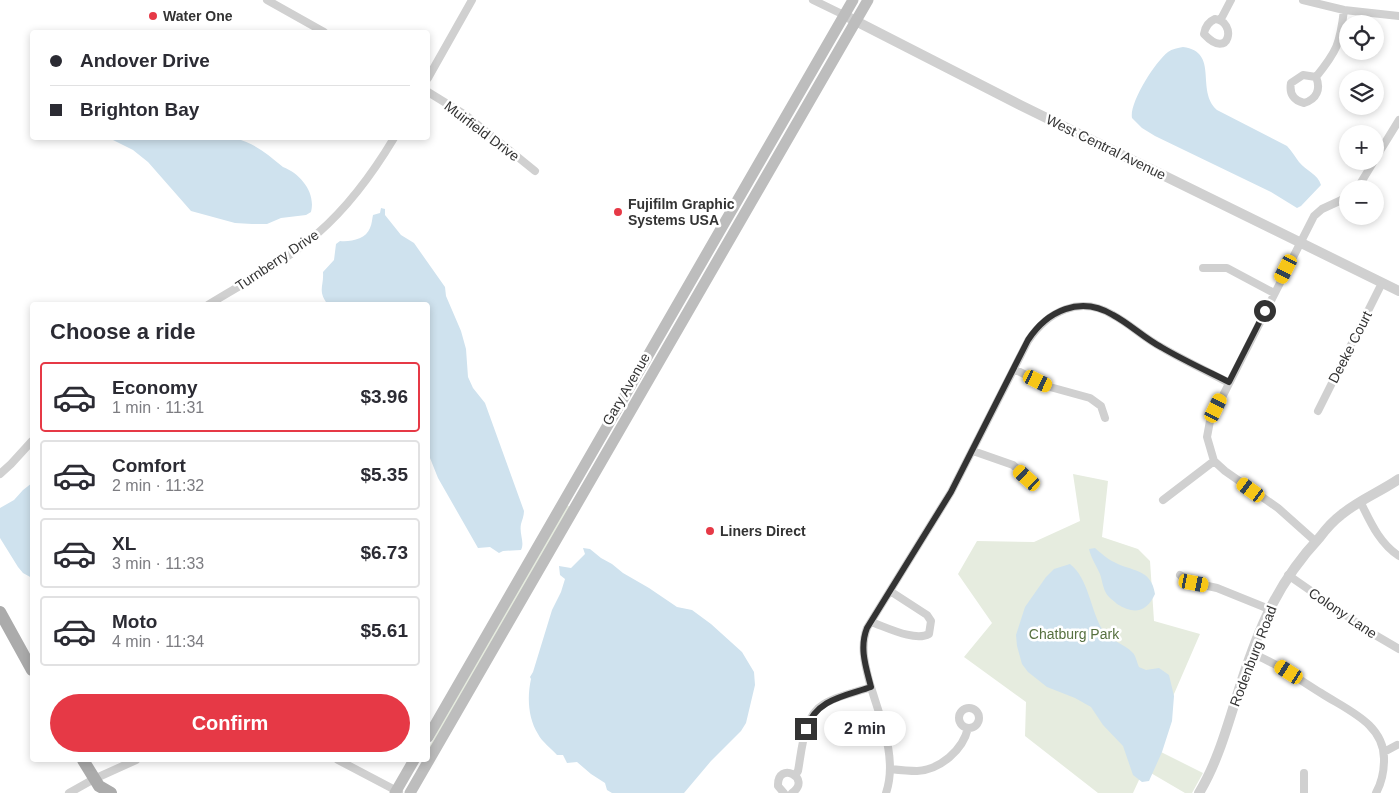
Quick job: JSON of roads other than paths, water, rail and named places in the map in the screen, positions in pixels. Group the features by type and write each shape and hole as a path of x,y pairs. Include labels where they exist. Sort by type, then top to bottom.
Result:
{"main road":[{"name":"Gary Avenue","path":"430,734 853,0"},
{"name":"Gary Avenue","path":"430,758 868,0"},
{"path":"0,612 30,666"},
{"path":"84,762 96,786 111,793"},
{"path":"397,792 413,762"},
{"name":"Gary Avenue","path":"410,793 428,762"}],"street":[{"path":"267,0 320,30"},
{"path":"430,74 472,0"},
{"name":"West Central Avenue","path":"813,0 1027,108 1399,291"},
{"path":"1221,19 1231,0"},
{"path":"1303,0 1344,10 1399,16"},
{"path":"1316,77 1332,57 1338,44 1344,10"},
{"name":"Muirfield Drive","path":"430,93 467,116 535,171"},
{"path":"1384,144 1399,120"},
{"name":"Turnberry Drive","path":"213,302 290,255 318,234 343,210 368,179 393,140"},
{"path":"1315,542 1278,508 1225,471 1214,461 1207,437 1208,428 1229,382 1314,216 1319,211 1339,201"},
{"path":"1203,268 1226,268 1274,293"},
{"name":"Deeke Court","path":"1318,411 1382,283"},
{"path":"886,793 890,769 885,739 863,652 864,634 942,507 1028,340 1042,322 1052,315 1073,306 1094,307 1115,316 1161,348 1229,382"},
{"path":"1014,369 1050,387 1090,398 1101,406 1105,418"},
{"path":"0,474 30,443"},
{"path":"973,450 1013,465 1027,478"},
{"path":"1163,500 1214,461"},
{"name":"Rodenburg Road","path":"1202,792 1221,744 1251,653 1269,609 1288,575 1315,542 1340,516 1360,501 1399,479"},
{"path":"1360,501 1382,540 1399,556"},
{"path":"1180,575 1194,583 1217,588 1269,609"},
{"name":"Colony Lane","path":"1288,575 1370,632 1399,649"},
{"path":"871,622 914,637 924,637 929,634 931,621 927,615 890,591"},
{"path":"1251,653 1274,662 1359,716 1374,730 1384,752 1384,773 1376,793"},
{"path":"795,775 798,771 806,729 815,712 824,704 871,687"},
{"path":"890,769 919,771 944,762 952,756 966,736 968,728"},
{"path":"1384,752 1397,745"},
{"path":"69,793 96,786 133,762"},
{"path":"342,762 397,792"},
{"path":"784,793 778,786 780,777 789,773 795,775 799,781 798,788 792,793"},
{"path":"1304,774 1304,793"}],"water":[{"path":"1183,47 1194,50 1201,56 1208,92 1211,102 1217,110 1287,146 1302,165 1315,175 1321,185 1301,206 1297,208 1271,192 1155,136 1142,128 1132,118 1132,111 1139,93 1156,64 1168,52"},
{"path":"113,140 242,140 261,150 301,179 309,191 312,205 311,212 306,215 281,218 267,224 252,224 235,223 191,211 148,162 133,150"},
{"path":"381,208 385,209 385,215 401,235 414,243 445,287 446,296 461,331 466,349 468,377 473,388 485,403 524,511 521,524 521,550 499,553 490,547 478,548 438,478 430,458 430,302 326,302 323,296 323,272 334,260 336,244 340,241 358,239 365,235 371,226 373,215 380,213"},
{"path":"30,485 30,577 18,567 0,538 0,508 14,500"},
{"path":"583,548 590,549 623,573 677,607 692,610 711,624 742,652 754,672 755,685 746,723 741,731 711,761 684,793 612,793 607,790 605,783 577,762 567,763 563,755 557,755 542,740 532,721 529,707 530,677 552,610 565,579 560,575 559,566 571,568 585,554"},
{"path":"1095,548 1111,561 1140,572 1149,579 1155,594 1148,605 1139,610 1129,610 1117,604 1108,596 1089,549"},
{"path":"1070,564 1081,578 1098,621 1105,633 1133,653 1139,667 1146,670 1159,668 1169,675 1174,696 1172,721 1162,752 1149,781 1142,782 1133,775 1123,746 1103,725 1091,707 1075,698 1047,687 1028,672 1022,664 1016,635 1025,607 1046,577 1054,569"}],"place":[{"name":"Water One","path":"153,16"},
{"name":"Fujifilm Graphic Systems USA","path":"618,212"},
{"name":"Liners Direct","path":"710,531"}],"park label":[{"name":"Chatburg Park","path":"1074,634"}]}
